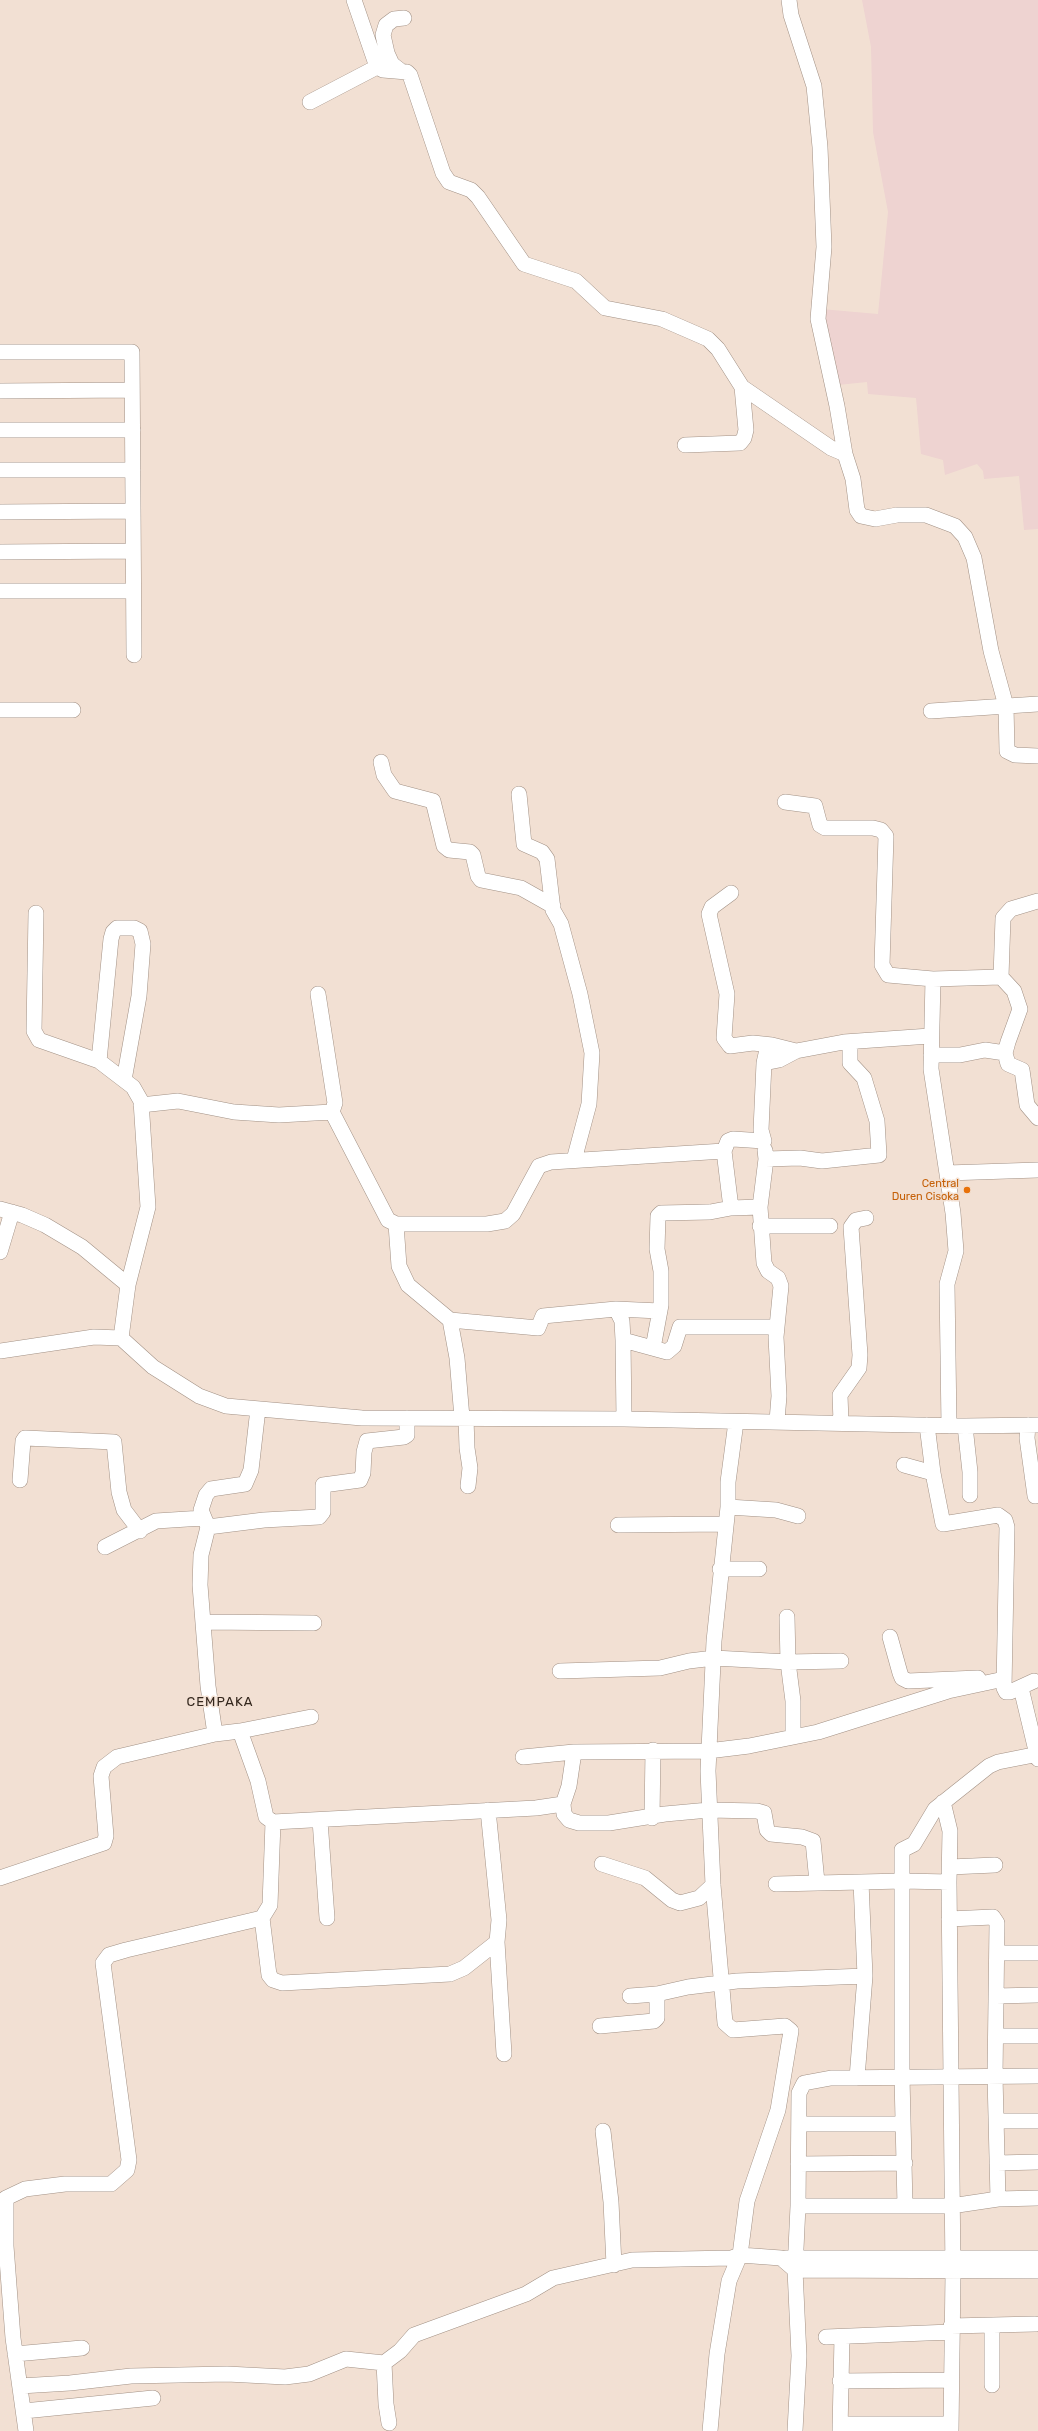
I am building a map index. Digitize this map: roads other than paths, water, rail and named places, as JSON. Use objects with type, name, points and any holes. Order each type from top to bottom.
[{"type":"street","points":[[354,0],[377,67],[383,70],[401,71]]},
{"type":"street","points":[[789,0],[791,15],[814,86],[820,147],[824,246],[818,319],[837,406],[844,454],[853,479],[857,510],[861,516],[875,519],[897,515],[926,515],[955,526],[965,537],[974,558],[991,651],[1006,706],[1007,751],[1015,755],[1038,756]]},
{"type":"street","points":[[404,18],[394,19],[386,25],[383,35],[386,53],[392,64],[401,71],[410,75],[443,173],[449,182],[471,190],[478,197],[524,264],[576,281],[605,308],[662,319],[708,339],[718,349],[742,387],[831,448],[844,454]]},
{"type":"street","points":[[310,102],[377,67]]},
{"type":"street","points":[[0,352],[132,352],[134,655]]},
{"type":"street","points":[[685,445],[740,443],[744,438],[746,430],[742,387]]},
{"type":"street","points":[[0,391],[132,390]]},
{"type":"street","points":[[0,430],[132,430]]},
{"type":"street","points":[[0,470],[133,470]]},
{"type":"street","points":[[0,512],[133,511]]},
{"type":"street","points":[[0,552],[133,551]]},
{"type":"street","points":[[0,592],[133,591]]},
{"type":"street","points":[[931,712],[1038,704]]},
{"type":"street","points":[[0,710],[73,710]]},
{"type":"street","points":[[381,762],[384,775],[395,791],[433,800],[444,846],[449,850],[470,852],[473,855],[478,876],[481,880],[521,888],[553,906]]},
{"type":"street","points":[[519,794],[524,844],[542,852],[547,859],[553,906],[561,924],[580,994],[592,1053],[589,1104],[574,1160]]},
{"type":"street","points":[[785,802],[815,806],[820,825],[825,828],[873,828],[881,830],[886,836],[882,965],[888,975],[894,977],[934,979],[1001,977]]},
{"type":"street","points":[[731,893],[712,907],[709,914],[727,994],[724,1041],[730,1046],[753,1043],[772,1045],[796,1051]]},
{"type":"street","points":[[1038,901],[1011,909],[1003,918],[1001,977],[1014,991],[1020,1009],[1005,1053],[1009,1066],[1022,1070],[1026,1105],[1030,1112],[1038,1118]]},
{"type":"street","points":[[36,913],[34,1031],[39,1040],[99,1061],[132,1087],[141,1105],[148,1207],[128,1285],[121,1338]]},
{"type":"street","points":[[99,1061],[111,939],[113,932],[117,928],[134,928],[140,931],[143,944],[139,996],[124,1080]]},
{"type":"street","points":[[934,979],[930,1036],[931,1055],[953,1213],[956,1251],[947,1284],[949,1426]]},
{"type":"street","points":[[318,994],[335,1103],[332,1112],[388,1220],[396,1224],[487,1224],[505,1221],[514,1214],[539,1166],[551,1162],[724,1151]]},
{"type":"street","points":[[764,1063],[779,1060],[796,1051],[850,1042],[930,1036]]},
{"type":"street","points":[[766,1159],[800,1158],[816,1161],[832,1161],[879,1155],[877,1121],[864,1078],[850,1062],[850,1042]]},
{"type":"street","points":[[772,1045],[766,1054],[764,1063],[761,1130],[766,1159],[760,1207],[760,1226],[764,1262],[768,1271],[778,1278],[781,1286],[776,1327],[779,1396],[777,1421]]},
{"type":"street","points":[[931,1055],[960,1055],[985,1050],[1005,1053]]},
{"type":"street","points":[[141,1105],[178,1101],[234,1112],[279,1115],[332,1112]]},
{"type":"street","points":[[731,1208],[724,1151],[728,1141],[733,1139],[764,1141]]},
{"type":"street","points":[[947,1173],[1038,1170]]},
{"type":"street","points":[[653,1348],[660,1311],[661,1271],[657,1249],[658,1216],[661,1213],[710,1212],[731,1208],[760,1207]]},
{"type":"street","points":[[0,1252],[6,1210],[45,1225],[82,1247],[128,1285]]},
{"type":"street","points":[[841,1422],[842,1390],[859,1368],[860,1354],[852,1227],[856,1220],[866,1218]]},
{"type":"street","points":[[396,1224],[400,1266],[408,1285],[450,1320],[538,1328],[543,1316],[616,1309],[660,1311]]},
{"type":"street","points":[[760,1226],[830,1226]]},
{"type":"street","points":[[616,1309],[622,1321],[624,1419]]},
{"type":"street","points":[[450,1320],[457,1358],[470,1468],[468,1486]]},
{"type":"street","points":[[623,1340],[669,1352],[674,1346],[679,1328],[681,1326],[776,1327]]},
{"type":"street","points":[[0,1351],[94,1338],[121,1338],[153,1367],[199,1396],[226,1406],[362,1418],[624,1419],[736,1422],[777,1421],[949,1426],[1033,1425],[1027,1438],[1034,1496]]},
{"type":"street","points":[[215,1734],[208,1686],[200,1585],[206,1522],[201,1510],[208,1491],[211,1489],[241,1486],[245,1484],[248,1479],[252,1470],[258,1409]]},
{"type":"street","points":[[105,1547],[140,1531],[156,1521],[206,1522],[319,1517],[323,1512],[323,1485],[360,1480],[363,1473],[364,1452],[368,1441],[404,1438],[407,1435],[408,1418]]},
{"type":"street","points":[[710,2431],[717,2354],[728,2281],[740,2255],[747,2201],[778,2110],[791,2031],[785,2026],[729,2029],[724,2023],[722,1982],[713,1885],[709,1810],[708,1751],[720,1569],[728,1507],[728,1482],[736,1422]]},
{"type":"street","points":[[905,2206],[902,2077],[902,1850],[914,1844],[930,1816],[943,1802],[988,1766],[998,1762],[1037,1756],[1027,1684],[1006,1692],[1004,1679],[1007,1527],[1003,1517],[998,1515],[943,1524],[933,1473],[928,1425]]},
{"type":"street","points":[[965,1426],[970,1472],[970,1496]]},
{"type":"street","points":[[20,1480],[23,1441],[25,1438],[114,1442],[119,1492],[124,1510],[140,1531]]},
{"type":"street","points":[[904,1465],[933,1473]]},
{"type":"street","points":[[728,1507],[776,1510],[798,1516]]},
{"type":"street","points":[[618,1525],[726,1524]]},
{"type":"street","points":[[720,1569],[759,1569]]},
{"type":"street","points":[[787,1617],[788,1662],[793,1701],[793,1737]]},
{"type":"street","points":[[204,1622],[314,1623]]},
{"type":"street","points":[[890,1637],[902,1678],[916,1681],[975,1677],[984,1683]]},
{"type":"street","points":[[560,1671],[660,1668],[689,1661],[714,1658],[788,1662],[841,1661]]},
{"type":"street","points":[[523,1757],[574,1752],[601,1753],[653,1750],[708,1751],[818,1732],[948,1691],[1004,1679]]},
{"type":"street","points":[[0,1878],[104,1843],[106,1836],[101,1776],[104,1767],[117,1757],[215,1734],[240,1731],[311,1717]]},
{"type":"street","points":[[240,1731],[258,1781],[266,1817],[273,1822],[536,1808],[563,1804]]},
{"type":"street","points":[[652,1818],[653,1750]]},
{"type":"street","points":[[574,1752],[569,1786],[563,1804],[564,1814],[569,1820],[579,1823],[609,1824],[652,1818],[666,1814],[709,1810],[757,1811],[764,1813],[767,1830],[771,1834],[802,1837],[813,1841],[817,1882]]},
{"type":"street","points":[[842,2337],[840,2428],[951,2427],[951,2329],[953,2266],[951,2206],[949,1918],[950,1831],[943,1802]]},
{"type":"street","points":[[488,1810],[499,1920],[497,1942],[504,2054]]},
{"type":"street","points":[[320,1820],[328,1918]]},
{"type":"street","points":[[273,1822],[270,1905],[262,1918],[269,1975],[282,1983],[450,1974],[464,1968],[497,1942]]},
{"type":"street","points":[[602,1864],[645,1878],[672,1900],[680,1903],[700,1898],[713,1885]]},
{"type":"street","points":[[776,1884],[903,1880],[949,1874],[994,1865]]},
{"type":"street","points":[[857,2078],[865,1976],[861,1882]]},
{"type":"street","points":[[26,2431],[4,2276],[3,2198],[25,2190],[65,2184],[111,2184],[127,2170],[129,2160],[102,1966],[104,1960],[109,1955],[126,1950],[262,1918]]},
{"type":"street","points":[[949,1918],[995,1918],[997,1923],[995,2076],[998,2199]]},
{"type":"street","points":[[997,1953],[1038,1953]]},
{"type":"street","points":[[630,1996],[657,1994],[722,1982],[865,1976]]},
{"type":"street","points":[[600,2026],[654,2021],[657,2018],[657,1994]]},
{"type":"street","points":[[996,1996],[1038,1995]]},
{"type":"street","points":[[996,2036],[1038,2036]]},
{"type":"street","points":[[795,2431],[799,2356],[790,2262],[798,2206],[799,2089],[804,2083],[831,2078],[1038,2076]]},
{"type":"street","points":[[997,2121],[1038,2121]]},
{"type":"street","points":[[799,2124],[903,2124]]},
{"type":"street","points":[[603,2131],[611,2202],[614,2265]]},
{"type":"street","points":[[997,2163],[1038,2162]]},
{"type":"street","points":[[798,2164],[905,2163]]},
{"type":"street","points":[[798,2206],[951,2206],[998,2199],[1038,2198]]},
{"type":"street","points":[[20,2386],[70,2384],[131,2376],[227,2374],[286,2378],[309,2374],[346,2359],[384,2363],[400,2351],[414,2335],[526,2294],[553,2278],[632,2260],[731,2258],[740,2255],[790,2262],[953,2266],[1038,2271]]},
{"type":"street","points":[[953,2266],[1038,2258]]},
{"type":"street","points":[[826,2337],[1035,2324]]},
{"type":"street","points":[[992,2326],[992,2385]]},
{"type":"street","points":[[15,2354],[82,2348]]},
{"type":"street","points":[[384,2363],[389,2423]]},
{"type":"street","points":[[840,2382],[951,2380]]},
{"type":"street","points":[[24,2412],[153,2398]]},
{"type":"place","name":"Central Duren Cisoka","points":[[967,1190]]},
{"type":"district","name":"CEMPAKA","points":[[220,1702]]}]
